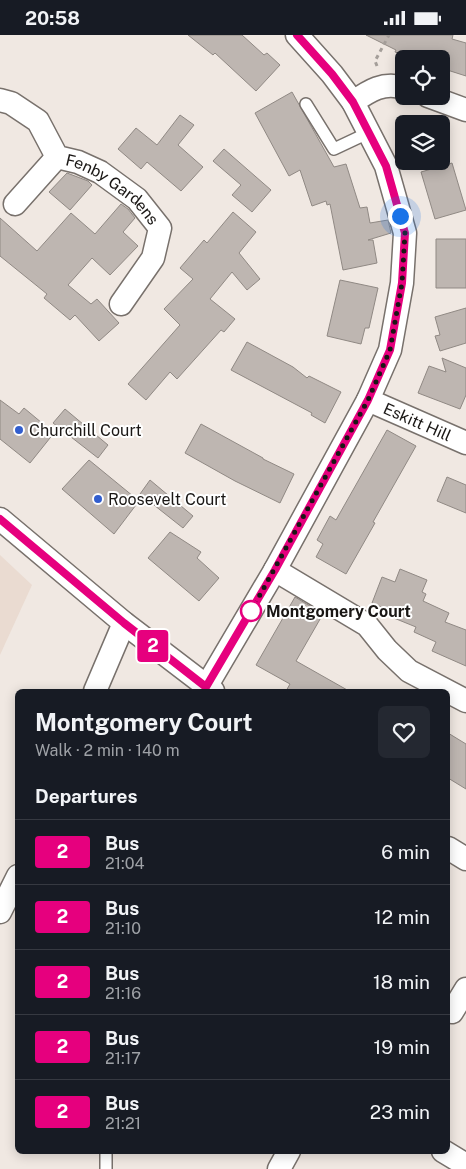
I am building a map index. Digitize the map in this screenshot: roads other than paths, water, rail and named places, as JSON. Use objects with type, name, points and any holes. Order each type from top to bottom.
[{"type":"street","points":[[0,519],[124,623],[209,689],[368,400],[390,350],[402,283],[405,233],[386,166],[353,102],[332,74],[297,35]]},
{"type":"street","points":[[353,102],[367,93],[393,87]]},
{"type":"street","name":"Fenby Gardens","points":[[0,100],[11,103],[38,121],[57,157],[78,162],[100,172],[137,199],[160,228],[153,257],[121,304]]},
{"type":"street","points":[[450,104],[466,110]]},
{"type":"street","points":[[15,205],[57,157]]},
{"type":"street","name":"Eskitt Hill","points":[[368,400],[466,443]]},
{"type":"street","points":[[275,570],[367,625],[387,650],[409,671],[443,689]]},
{"type":"street","points":[[96,689],[124,623]]},
{"type":"street","points":[[450,693],[466,701]]},
{"type":"street","points":[[450,849],[466,859]]},
{"type":"street","points":[[0,912],[15,882]]},
{"type":"street","points":[[452,1012],[466,989]]},
{"type":"street","points":[[279,1169],[288,1154]]},
{"type":"street","points":[[448,1154],[466,1165]]},
{"type":"lane","points":[[306,104],[334,149],[368,133]]},
{"type":"lane","points":[[106,1154],[106,1169]]},
{"type":"place","name":"Churchill Court","points":[[19,430]]},
{"type":"place","name":"Roosevelt Court","points":[[98,499]]},
{"type":"place","name":"Montgomery Court","points":[[251,611]]}]
